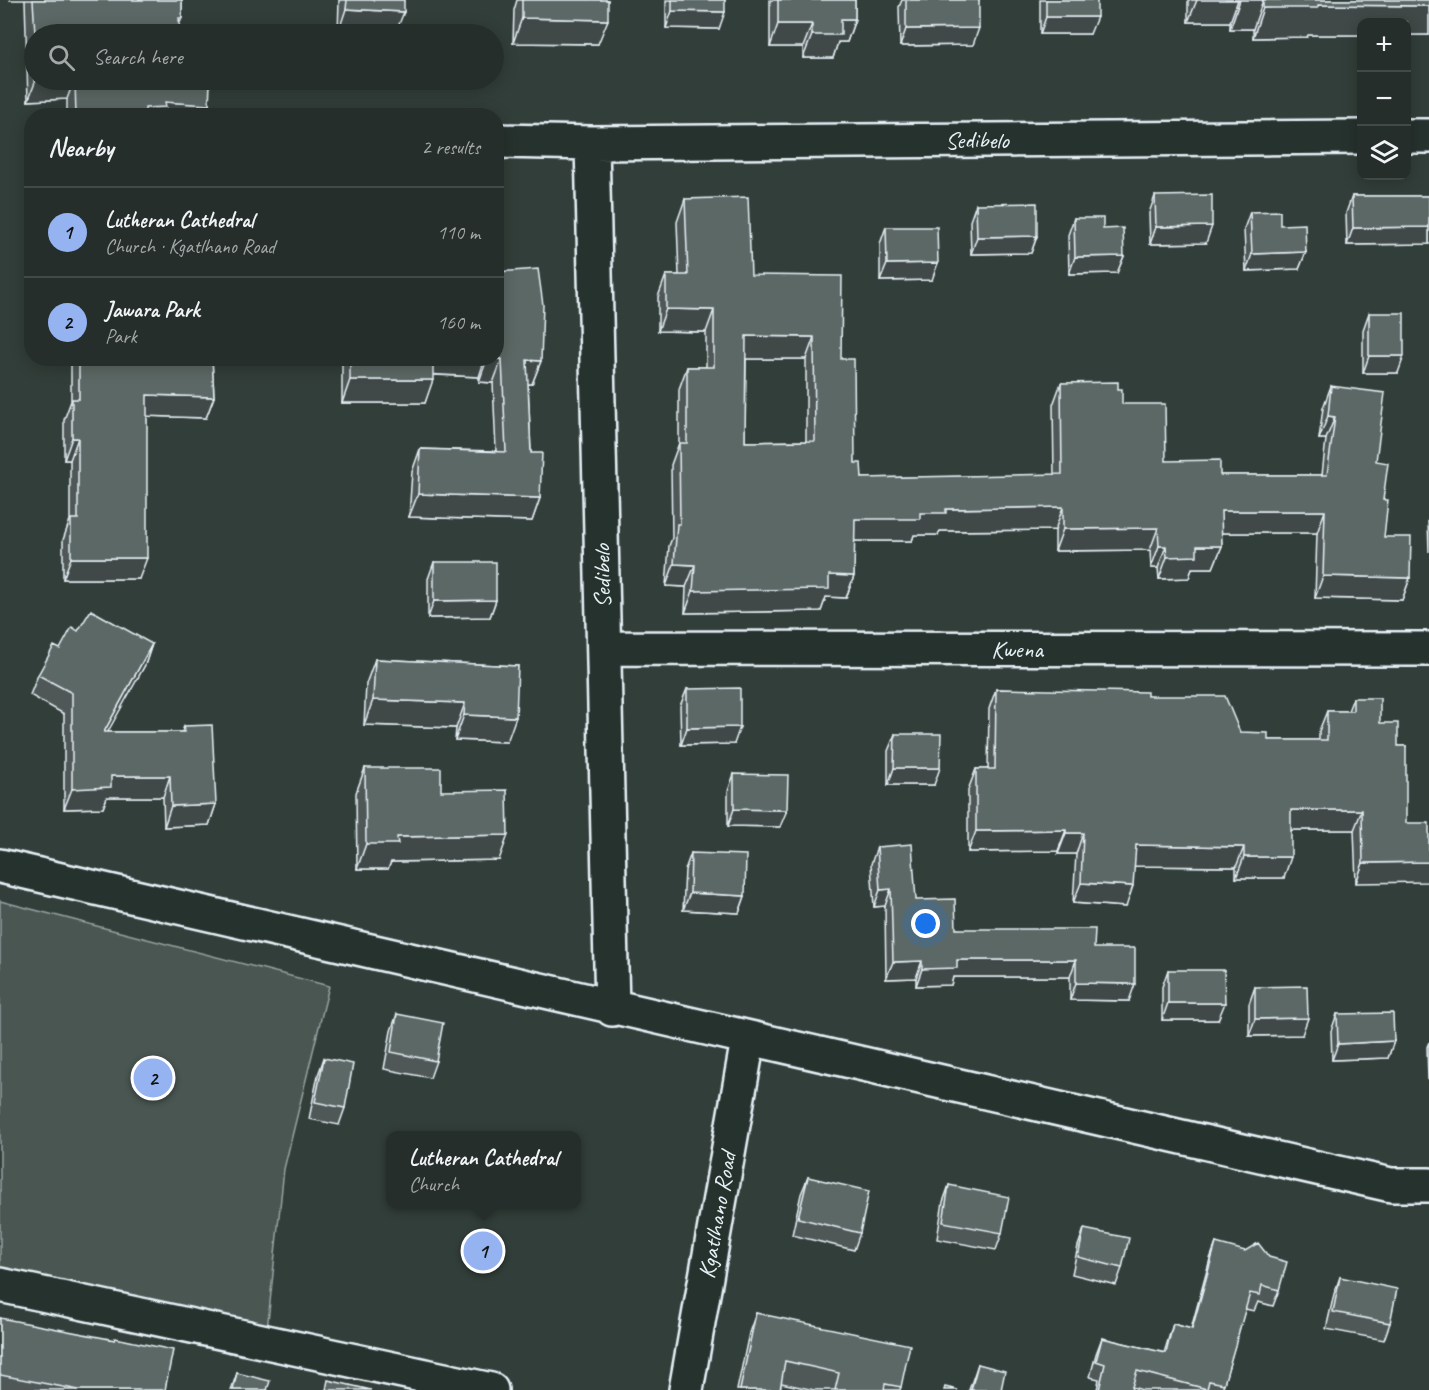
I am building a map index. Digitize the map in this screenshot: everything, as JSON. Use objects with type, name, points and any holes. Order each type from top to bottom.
[{"type":"street","name":"Sedibelo","points":[[504,141],[592,143],[1357,136]]},
{"type":"street","points":[[1411,136],[1429,136]]},
{"type":"street","name":"Sedibelo","points":[[592,143],[612,1009]]},
{"type":"street","name":"Kwena","points":[[604,648],[1429,649]]},
{"type":"street","points":[[0,866],[612,1009],[1391,1185],[1429,1185]]},
{"type":"street","name":"Kgatlhano Road","points":[[686,1390],[748,1040]]},
{"type":"street","points":[[1391,1185],[1429,1208]]},
{"type":"street","points":[[0,1285],[491,1390]]},
{"type":"shaded area","points":[[0,901],[329,986],[284,1169],[266,1340],[0,1284]]},
{"type":"building","points":[[33,0],[182,0],[182,18],[179,18],[179,24],[34,24]]},
{"type":"building","points":[[347,0],[404,0],[404,12],[346,9]]},
{"type":"building","points":[[522,0],[608,0],[608,20],[522,18]]},
{"type":"building","points":[[672,0],[725,0],[725,12],[672,11]]},
{"type":"building","points":[[778,0],[855,0],[855,19],[841,19],[841,35],[812,35],[812,24],[778,24]]},
{"type":"building","points":[[906,0],[979,0],[979,28],[906,29]]},
{"type":"building","points":[[1046,0],[1097,0],[1097,17],[1046,17]]},
{"type":"building","points":[[1263,0],[1429,0],[1429,6],[1318,5],[1318,8],[1263,8]]},
{"type":"building","points":[[75,90],[210,90],[209,105],[165,102],[166,107],[76,108]]},
{"type":"building","points":[[1212,195],[1212,226],[1156,227],[1155,196]]},
{"type":"building","points":[[1352,196],[1429,196],[1429,227],[1353,228]]},
{"type":"building","points":[[748,197],[751,275],[842,276],[841,359],[854,359],[855,463],[861,463],[862,478],[1062,474],[1061,383],[1118,382],[1118,389],[1122,389],[1122,404],[1165,404],[1166,461],[1220,460],[1220,475],[1327,475],[1335,417],[1328,416],[1331,386],[1385,393],[1376,461],[1388,463],[1383,500],[1388,500],[1384,537],[1411,537],[1410,578],[1323,576],[1325,511],[1221,511],[1222,546],[1197,546],[1197,556],[1167,557],[1166,546],[1159,546],[1158,528],[1063,529],[1063,507],[946,509],[946,513],[920,513],[920,519],[855,519],[854,576],[829,575],[829,589],[693,591],[695,565],[674,564],[677,524],[680,524],[679,443],[687,443],[687,367],[714,367],[714,310],[666,309],[666,275],[688,275],[685,199]],"holes":[[[746,336],[814,337],[815,441],[745,442]]]},
{"type":"building","points":[[1037,203],[1037,236],[977,237],[976,204]]},
{"type":"building","points":[[1280,211],[1280,225],[1305,224],[1306,252],[1252,254],[1250,212]]},
{"type":"building","points":[[1074,218],[1103,218],[1103,229],[1123,228],[1124,256],[1075,257]]},
{"type":"building","points":[[886,227],[937,227],[938,263],[887,264]]},
{"type":"building","points":[[538,269],[543,305],[541,361],[527,360],[531,453],[542,453],[540,498],[418,494],[420,449],[506,452],[502,366],[504,271]]},
{"type":"building","points":[[1369,313],[1404,313],[1404,356],[1369,356]]},
{"type":"building","points":[[79,366],[212,366],[214,397],[147,395],[147,558],[71,558],[71,519],[78,519],[78,438],[72,438],[72,399],[79,399]]},
{"type":"building","points":[[350,366],[433,366],[433,380],[350,380]]},
{"type":"building","points":[[434,562],[496,562],[496,600],[434,601]]},
{"type":"building","points":[[91,610],[152,644],[104,732],[185,732],[184,726],[212,725],[216,804],[171,806],[170,776],[111,776],[111,787],[72,789],[72,693],[38,675],[54,646],[60,649],[72,627],[78,631]]},
{"type":"building","points":[[375,659],[518,666],[516,717],[464,715],[465,703],[373,700]]},
{"type":"building","points":[[740,688],[740,727],[687,728],[687,689]]},
{"type":"building","points":[[996,689],[1147,692],[1147,696],[1225,696],[1240,732],[1268,733],[1268,740],[1327,740],[1327,711],[1353,711],[1353,698],[1380,698],[1380,723],[1398,723],[1398,746],[1406,746],[1406,823],[1429,823],[1429,862],[1363,863],[1362,810],[1291,810],[1291,857],[1244,857],[1244,847],[1136,845],[1133,886],[1081,883],[1083,833],[1066,833],[1066,830],[976,831],[976,769],[995,769]]},
{"type":"building","points":[[895,734],[941,734],[940,768],[894,768]]},
{"type":"building","points":[[365,768],[441,768],[441,791],[507,790],[508,835],[397,837],[398,844],[366,844]]},
{"type":"building","points":[[734,774],[788,775],[787,810],[734,809]]},
{"type":"building","points":[[912,844],[916,900],[955,899],[956,929],[1095,929],[1094,948],[1135,948],[1135,984],[1076,983],[1076,960],[957,960],[957,968],[922,969],[922,961],[893,962],[891,889],[880,890],[877,847]]},
{"type":"building","points":[[691,853],[746,855],[745,896],[690,893]]},
{"type":"building","points":[[1168,970],[1224,970],[1225,1003],[1168,1003]]},
{"type":"building","points":[[1307,986],[1308,1018],[1255,1019],[1255,987]]},
{"type":"building","points":[[1393,1013],[1394,1041],[1338,1044],[1337,1014]]},
{"type":"building","points":[[397,1014],[443,1023],[436,1061],[391,1052]]},
{"type":"building","points":[[324,1058],[353,1064],[345,1108],[315,1102]]},
{"type":"building","points":[[808,1177],[869,1191],[860,1233],[798,1218]]},
{"type":"building","points":[[949,1185],[1009,1197],[1002,1233],[943,1222]]},
{"type":"building","points":[[1084,1229],[1129,1238],[1122,1268],[1078,1257]]},
{"type":"building","points":[[1216,1243],[1245,1251],[1258,1243],[1269,1257],[1287,1262],[1279,1290],[1262,1285],[1260,1295],[1250,1293],[1224,1384],[1209,1381],[1207,1389],[1137,1371],[1131,1390],[1099,1390],[1105,1364],[1096,1361],[1102,1338],[1166,1353],[1173,1324],[1192,1329]]},
{"type":"building","points":[[1340,1277],[1397,1289],[1390,1323],[1333,1312]]},
{"type":"building","points":[[756,1313],[910,1345],[901,1387],[885,1384],[884,1390],[835,1390],[839,1373],[785,1361],[780,1390],[740,1390]]},
{"type":"building","points":[[0,1318],[173,1350],[165,1390],[79,1390],[0,1375]]},
{"type":"building","points":[[978,1364],[1005,1371],[1001,1390],[971,1390]]},
{"type":"building","points":[[237,1373],[270,1381],[267,1390],[233,1390]]},
{"type":"building","points":[[328,1380],[371,1390],[326,1390]]},
{"type":"place","name":"Jawara Park","points":[[153,1078]]},
{"type":"place","name":"Lutheran Cathedral","points":[[483,1251]]}]
